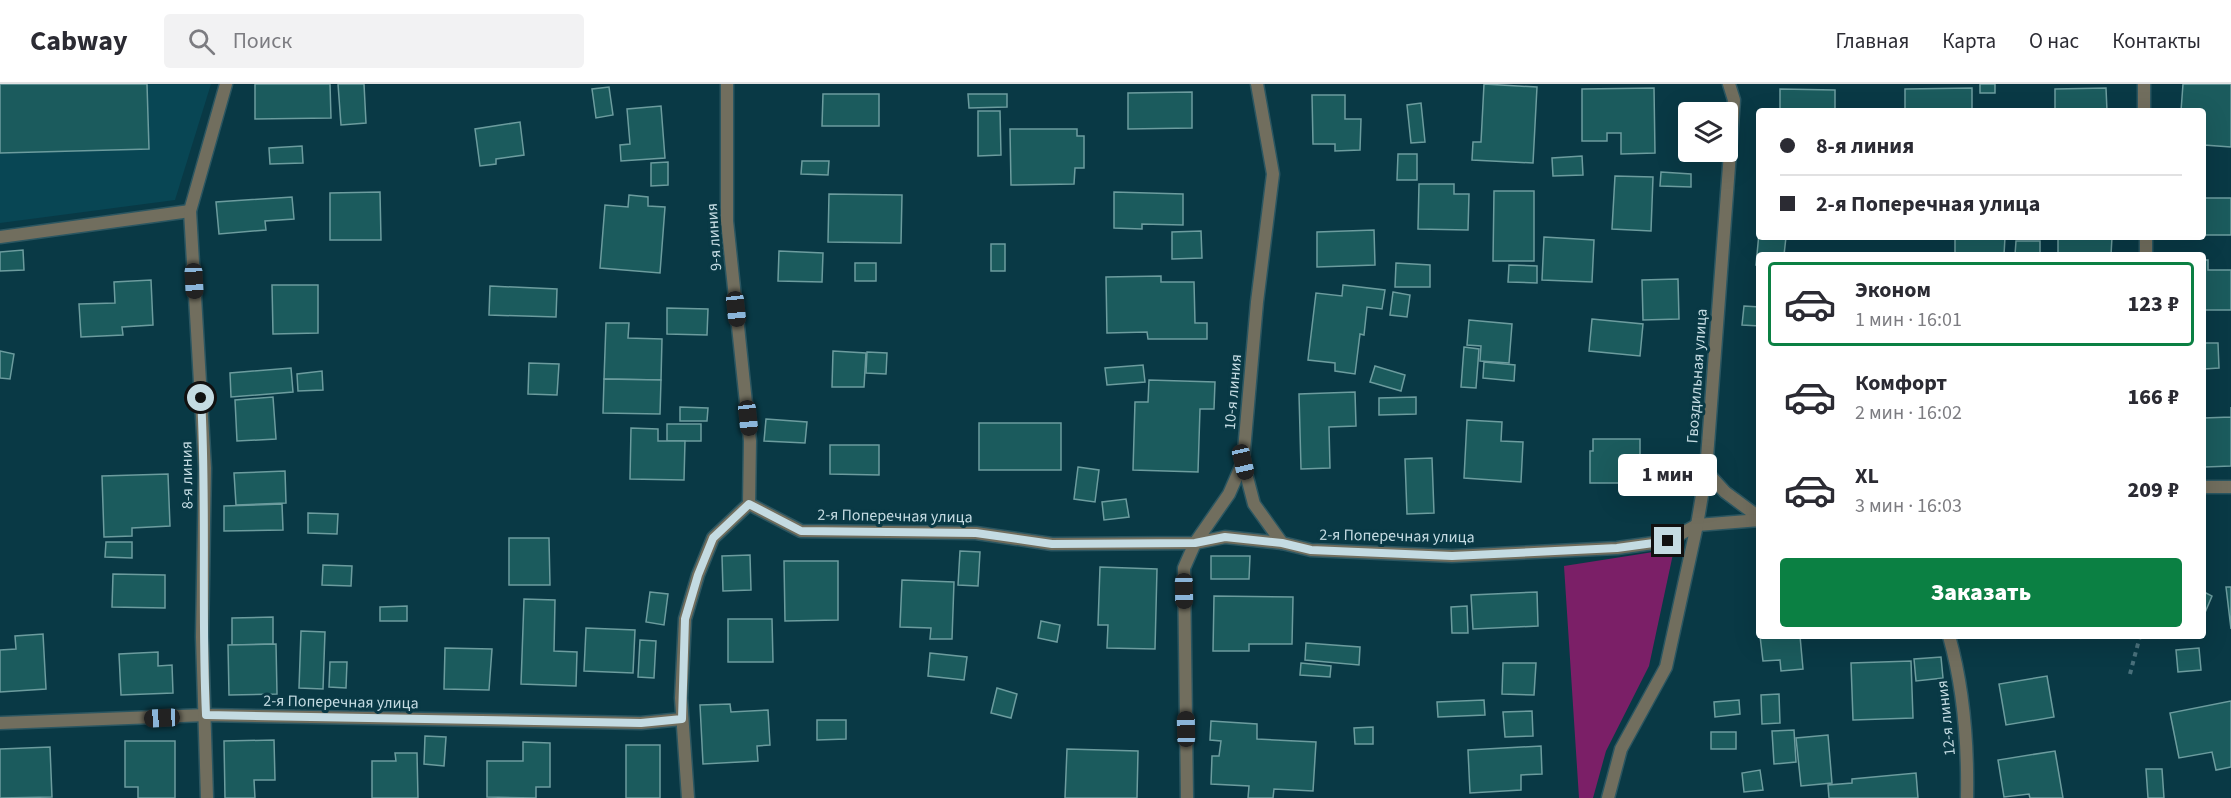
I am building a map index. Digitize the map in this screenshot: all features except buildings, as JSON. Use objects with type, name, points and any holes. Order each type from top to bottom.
[{"type":"street","name":"8-я линия","points":[[207,798],[202,637],[205,468],[190,211],[226,84]]},
{"type":"street","name":"9-я линия","points":[[726,84],[729,145],[727,220],[750,441],[749,504]]},
{"type":"street","name":"10-я линия","points":[[1187,798],[1184,568],[1195,543],[1229,494],[1243,462],[1257,302],[1273,174],[1257,84]]},
{"type":"street","name":"Гвоздильная улица","points":[[1608,798],[1621,749],[1666,667],[1697,525],[1706,471],[1734,100],[1729,84]]},
{"type":"street","points":[[2144,84],[2144,108]]},
{"type":"street","points":[[0,237],[190,211]]},
{"type":"street","points":[[1243,462],[1254,504],[1282,543]]},
{"type":"street","points":[[1706,471],[1725,492],[1756,516]]},
{"type":"street","points":[[2206,487],[2231,488]]},
{"type":"street","points":[[688,798],[682,719],[685,619],[698,575],[713,538],[749,504]]},
{"type":"street","name":"2-я Поперечная улица","points":[[749,504],[801,531],[976,533],[1052,544],[1195,543],[1225,537],[1282,543],[1311,550],[1452,556],[1617,548],[1668,541],[1697,525],[1756,519]]},
{"type":"street","name":"12-я линия","points":[[1950,639],[1958,666],[1968,750],[1967,798]]},
{"type":"street","name":"2-я Поперечная улица","points":[[0,723],[33,724],[206,715],[641,723],[682,719]]},
{"type":"path","points":[[2130,674],[2139,639]]},
{"type":"shaded area","points":[[0,84],[211,84],[175,200],[0,223]]},
{"type":"shaded area","points":[[1666,550],[1673,554],[1649,666],[1606,751],[1593,798],[1579,798],[1564,566]]},
{"type":"route","points":[[201,398],[205,468],[202,637],[206,715],[641,723],[682,719],[685,619],[698,575],[713,538],[749,504],[801,531],[976,533],[1052,544],[1195,543],[1225,537],[1282,543],[1311,550],[1452,556],[1617,548],[1668,541]]}]
